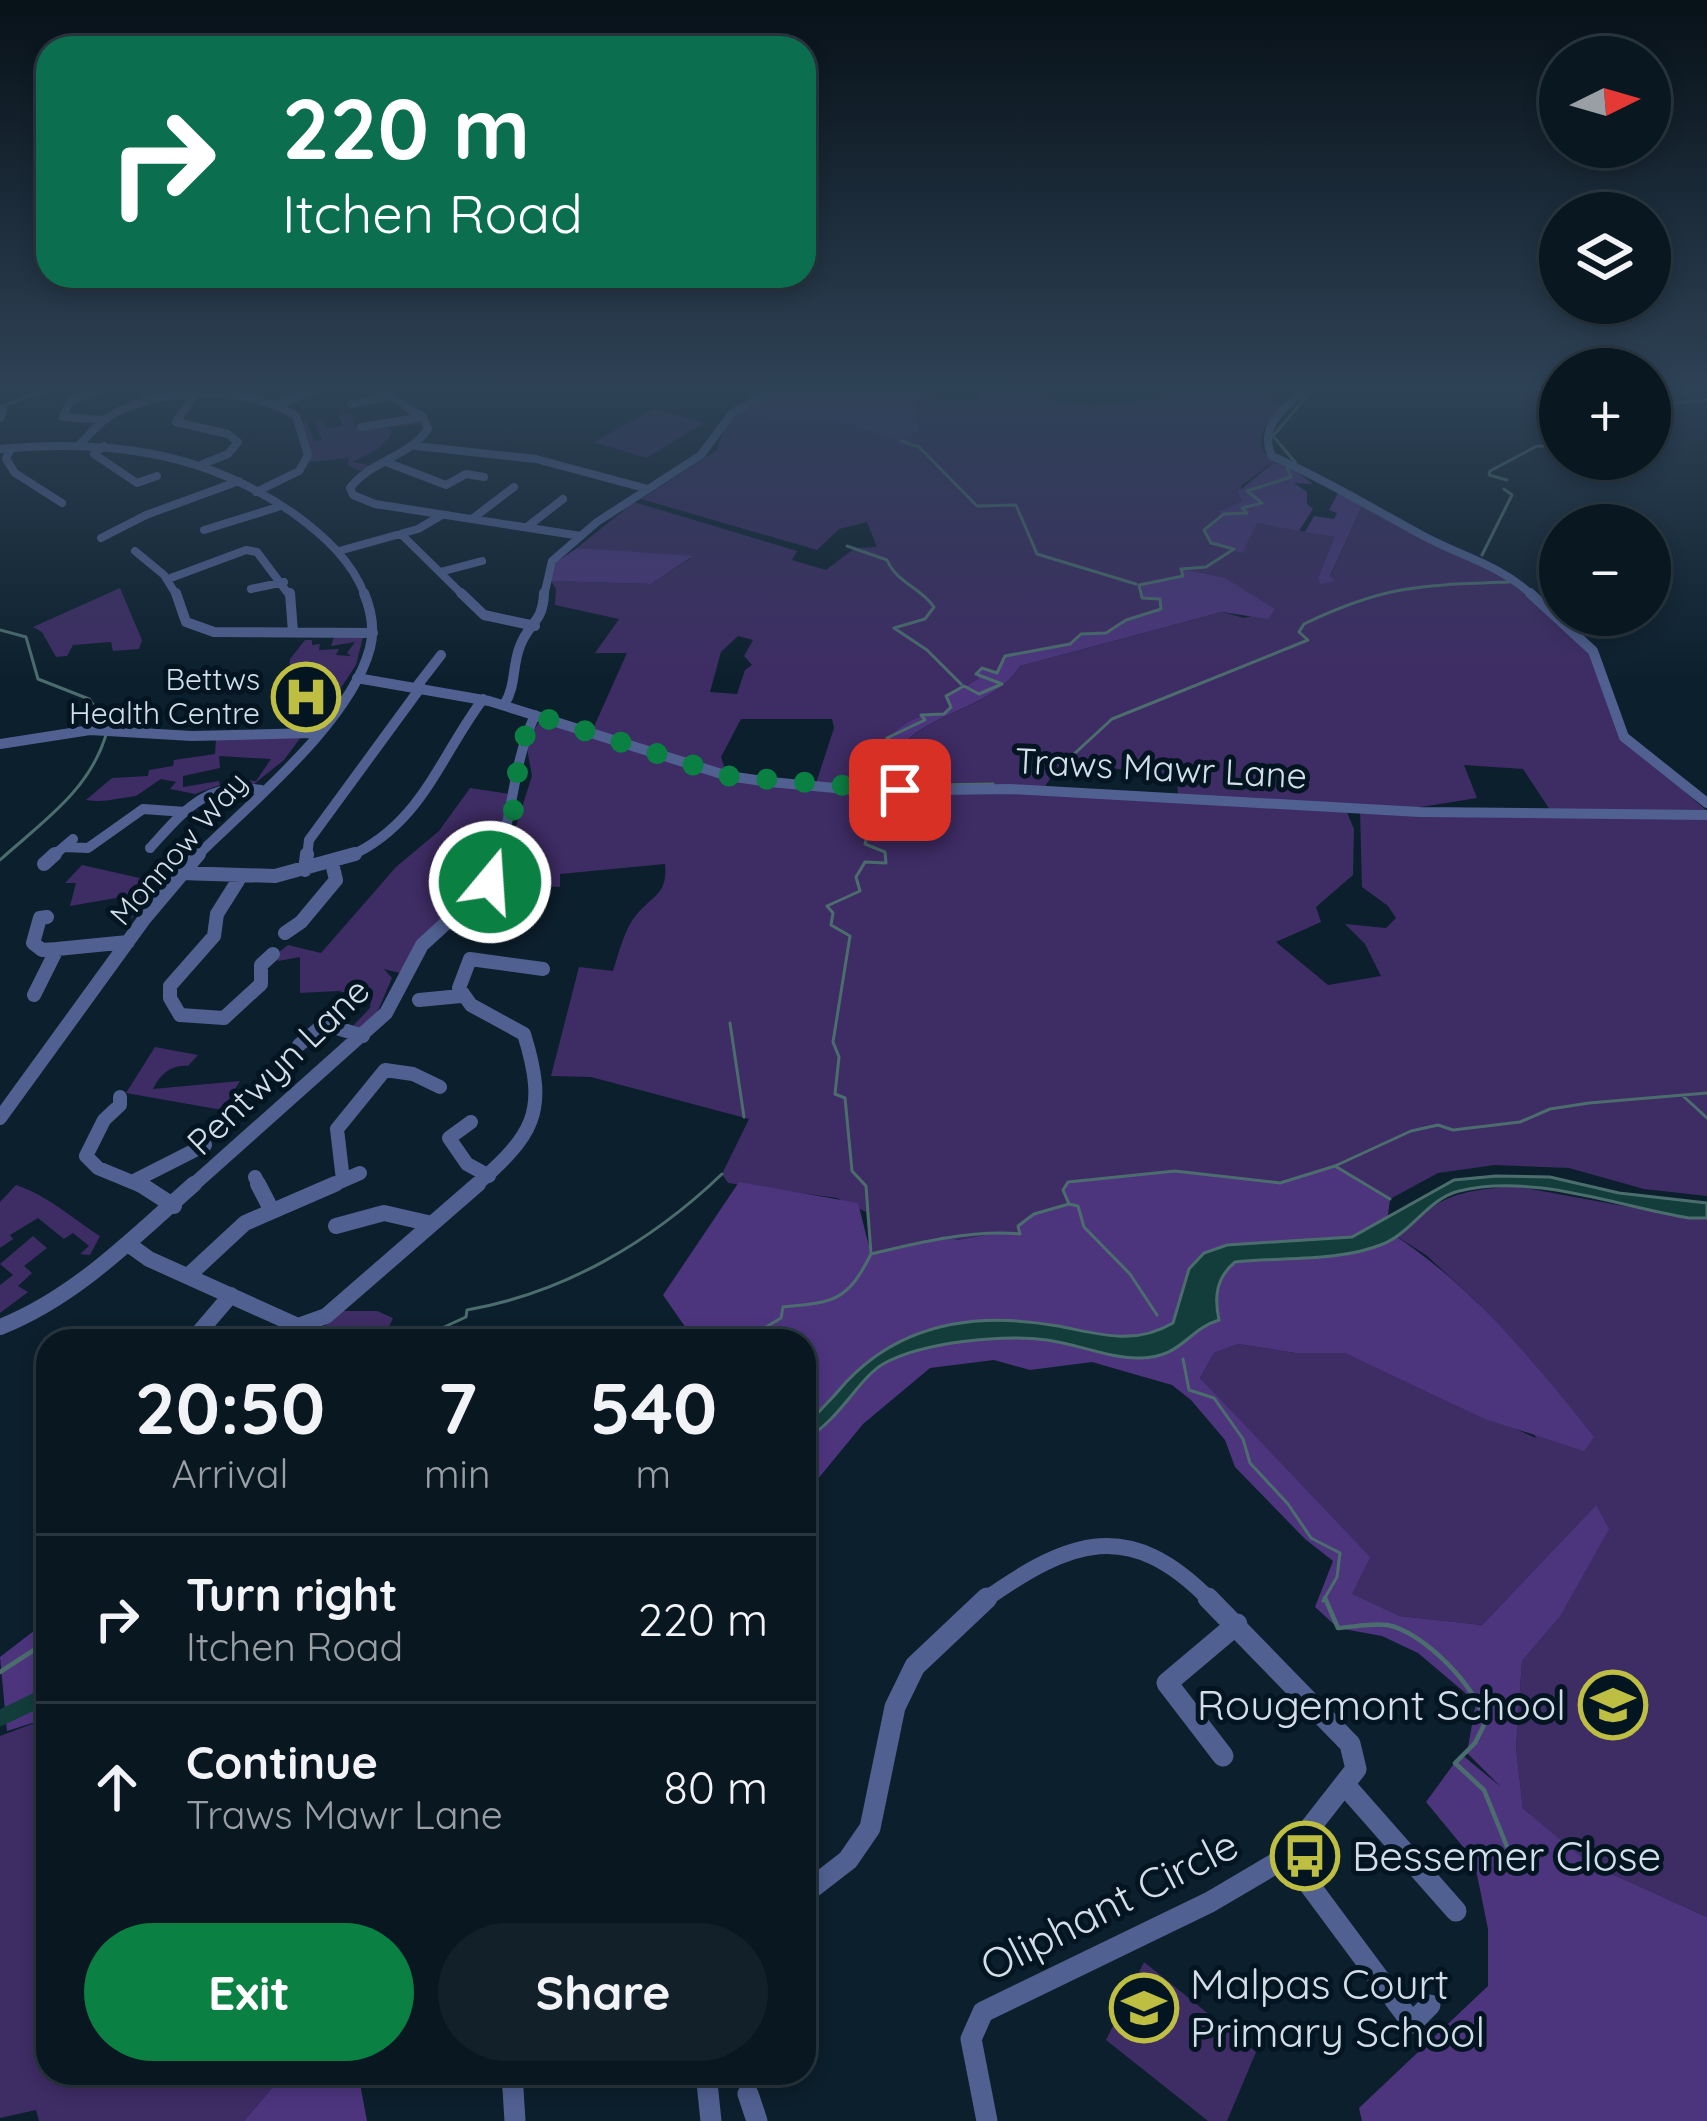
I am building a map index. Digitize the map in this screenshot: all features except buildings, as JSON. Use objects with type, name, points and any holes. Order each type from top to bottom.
[{"type":"street","points":[[34,485],[62,503]]},
{"type":"street","points":[[101,538],[146,515],[228,485]]},
{"type":"street","points":[[135,550],[168,579],[185,622],[194,628],[373,633],[369,598],[358,572],[339,551],[245,485]]},
{"type":"street","points":[[256,492],[272,485]]},
{"type":"street","points":[[352,485],[353,495],[374,504],[581,536]]},
{"type":"street","points":[[633,485],[648,489]]},
{"type":"street","points":[[504,705],[520,646],[547,598],[548,567],[581,536],[654,485]]},
{"type":"street","points":[[1332,485],[1424,536],[1509,573],[1593,651],[1624,736],[1707,803]]},
{"type":"street","points":[[472,519],[514,487]]},
{"type":"street","points":[[527,527],[563,499]]},
{"type":"street","points":[[204,530],[278,507]]},
{"type":"street","points":[[339,551],[442,515]]},
{"type":"street","points":[[400,533],[484,616],[535,626]]},
{"type":"street","points":[[168,579],[252,550],[284,582],[295,614],[293,632]]},
{"type":"street","points":[[440,572],[482,561]]},
{"type":"street","points":[[250,589],[284,582]]},
{"type":"street","name":"Monnow Way","points":[[0,1118],[48,1062],[128,942],[181,873],[357,679],[373,633]]},
{"type":"street","points":[[305,871],[309,840],[441,655]]},
{"type":"street","name":"Traws Mawr Lane","points":[[357,679],[483,699],[728,776],[868,791],[946,786],[1288,808],[1707,815]]},
{"type":"street","points":[[181,873],[239,880],[305,871],[369,848],[412,812],[483,699]]},
{"type":"street","name":"Pentwyn Lane","points":[[0,1327],[75,1288],[174,1206],[386,1013],[422,945],[490,882],[514,808],[520,747],[535,715]]},
{"type":"street","points":[[0,745],[56,733],[101,730],[192,736],[311,734]]},
{"type":"street","points":[[150,848],[207,789],[261,790]]},
{"type":"street","points":[[44,864],[68,843],[88,848],[143,808],[186,812]]},
{"type":"street","points":[[285,933],[336,880],[332,862]]},
{"type":"street","points":[[239,880],[219,909],[214,936],[170,986],[170,998],[180,1015],[224,1018],[261,985],[261,965],[273,954]]},
{"type":"street","points":[[47,917],[40,918],[33,943],[42,950],[128,942]]},
{"type":"street","points":[[34,995],[57,949]]},
{"type":"street","points":[[461,996],[463,958],[521,971],[543,969]]},
{"type":"street","points":[[306,1329],[340,1306],[489,1176],[521,1146],[530,1129],[533,1060],[524,1034],[461,996],[419,1000]]},
{"type":"street","points":[[299,1045],[324,1024],[363,1036]]},
{"type":"street","points":[[190,1274],[230,1234],[271,1209],[352,1177],[332,1147],[336,1127],[380,1068],[439,1082]]},
{"type":"street","points":[[120,1096],[120,1105],[104,1120],[86,1156],[100,1172],[136,1180],[174,1206]]},
{"type":"street","points":[[471,1122],[448,1138],[467,1163],[489,1176]]},
{"type":"street","points":[[136,1180],[205,1145]]},
{"type":"street","points":[[255,1177],[271,1209]]},
{"type":"street","points":[[347,1224],[379,1209],[399,1210],[432,1225]]},
{"type":"street","points":[[128,1244],[149,1259],[298,1325],[311,1323]]},
{"type":"street","points":[[202,1329],[231,1295]]},
{"type":"street","points":[[816,1884],[859,1847],[879,1798],[900,1692],[934,1639],[977,1606],[1075,1552],[1123,1545],[1154,1553],[1181,1570],[1350,1744],[1356,1769],[1345,1785],[1456,1911]]},
{"type":"street","points":[[1223,1756],[1167,1683],[1237,1624]]},
{"type":"street","name":"Oliphant Circle","points":[[987,2121],[971,2039],[983,2012],[1210,1902],[1288,1856],[1345,1785]]},
{"type":"street","points":[[1288,1856],[1412,2023],[1430,2005]]},
{"type":"street","points":[[513,2085],[515,2121]]},
{"type":"street","points":[[707,2085],[711,2121]]},
{"type":"street","points":[[748,2094],[757,2121]]},
{"type":"shaded area","points":[[663,485],[1242,485],[1242,501],[1221,510],[1222,519],[1207,539],[1232,547],[1257,523],[1336,537],[1318,578],[1330,577],[1363,504],[1496,567],[1539,607],[1539,636],[1571,636],[1587,651],[1596,664],[1619,734],[1707,811],[1550,810],[1523,769],[1464,765],[1477,798],[1409,809],[1178,798],[1177,775],[1061,763],[1043,789],[954,783],[901,787],[900,748],[928,725],[995,691],[1020,666],[1222,612],[1244,618],[1275,610],[1227,586],[1192,579],[1139,586],[1160,599],[1161,609],[1126,620],[1106,633],[1081,634],[1070,644],[1005,656],[997,673],[964,686],[944,714],[926,716],[904,727],[893,746],[885,786],[816,783],[834,728],[832,719],[741,719],[721,757],[726,772],[592,731],[627,653],[595,653],[619,619],[555,605],[556,589],[551,581],[651,584],[691,558],[577,548],[634,502],[797,551],[792,560],[826,570],[855,548],[877,547],[867,522],[839,529],[817,550],[641,499]],"holes":[[[738,636],[753,640],[744,656],[752,665],[745,670],[737,694],[710,692],[721,652]]]},
{"type":"shaded area","points":[[1246,485],[1297,485],[1307,492],[1307,504],[1313,509],[1299,531],[1257,523],[1242,553],[1211,543],[1204,530],[1222,519],[1219,511],[1242,501],[1238,492]]},
{"type":"shaded area","points":[[1339,491],[1363,504],[1330,576],[1335,581],[1321,584],[1318,578],[1335,537],[1305,532],[1314,516],[1334,519],[1337,513],[1329,510]]},
{"type":"shaded area","points":[[577,548],[693,556],[651,584],[551,581],[556,562]]},
{"type":"shaded area","points":[[1181,569],[1225,578],[1275,609],[1268,619],[1222,612],[1020,666],[979,701],[913,736],[900,748],[901,787],[885,786],[890,767],[882,748],[900,728],[926,715],[944,714],[951,707],[946,696],[979,679],[976,674],[982,668],[997,672],[1005,656],[1070,644],[1081,634],[1106,633],[1126,620],[1160,609],[1160,600],[1142,598],[1139,585],[1182,576]]},
{"type":"shaded area","points":[[120,588],[142,640],[139,649],[113,651],[111,642],[73,645],[67,656],[56,657],[42,632],[33,627]]},
{"type":"shaded area","points":[[334,637],[363,637],[356,665],[317,724],[293,728],[294,720],[308,719],[307,701],[317,700],[320,684],[309,684],[306,673],[289,672],[290,659],[305,640],[320,644],[319,650],[339,649],[336,655],[351,656],[347,653],[355,642],[331,646]]},
{"type":"shaded area","points":[[539,722],[777,787],[1028,793],[1346,810],[1354,829],[1353,875],[1316,907],[1321,922],[1276,942],[1328,985],[1381,976],[1365,944],[1345,924],[1386,928],[1396,918],[1362,887],[1360,811],[1707,818],[1707,1196],[1644,1189],[1569,1168],[1495,1165],[1438,1173],[1390,1199],[1335,1167],[1280,1183],[1175,1171],[1068,1182],[1069,1204],[1034,1214],[1020,1234],[1002,1232],[956,1240],[943,1236],[871,1254],[866,1212],[837,1198],[728,1183],[722,1174],[749,1119],[591,1077],[551,1076],[579,967],[613,971],[632,920],[662,888],[665,864],[560,874],[560,887],[497,885],[532,776],[526,743]]},
{"type":"shaded area","points":[[301,737],[284,760],[254,784],[232,783],[234,779],[256,781],[271,759],[219,756],[220,768],[183,776],[183,787],[219,781],[220,785],[195,794],[170,789],[176,782],[161,779],[136,796],[86,800],[112,778],[148,776],[149,770],[173,766],[174,760],[215,754],[216,739]]},
{"type":"shaded area","points":[[470,788],[516,795],[491,882],[422,945],[408,975],[384,969],[392,978],[376,1015],[364,1028],[351,1028],[370,1008],[371,1000],[339,991],[300,993],[300,957],[278,961],[278,953],[288,945],[321,953],[396,867],[439,831]]},
{"type":"shaded area","points":[[82,865],[162,883],[132,918],[118,920],[122,897],[70,906],[76,883],[65,883]]},
{"type":"shaded area","points":[[155,1047],[198,1055],[188,1066],[167,1071],[153,1089],[240,1081],[222,1110],[126,1093]]},
{"type":"shaded area","points":[[1335,1166],[1390,1199],[1386,1230],[1473,1298],[1594,1437],[1584,1451],[1485,1419],[1345,1353],[1295,1353],[1238,1344],[1214,1353],[1200,1378],[1370,1557],[1352,1594],[1400,1616],[1482,1625],[1596,1505],[1609,1529],[1559,1618],[1522,1661],[1516,1748],[1523,1809],[1590,1864],[1707,1917],[1707,2121],[1362,2121],[1359,2108],[1488,1986],[1488,1929],[1474,1860],[1426,1802],[1461,1754],[1501,1787],[1467,1753],[1476,1702],[1418,1653],[1382,1636],[1338,1628],[1315,1607],[1333,1561],[1235,1467],[1225,1440],[1191,1400],[1172,1385],[1092,1362],[1030,1370],[994,1360],[930,1368],[863,1424],[816,1481],[816,1329],[687,1329],[663,1295],[739,1182],[858,1203],[871,1254],[943,1236],[957,1240],[1002,1232],[1019,1234],[1018,1226],[1034,1214],[1068,1204],[1063,1190],[1068,1182],[1175,1171],[1280,1183]]},
{"type":"shaded area","points":[[1550,1177],[1619,1193],[1707,1203],[1707,1218],[1545,1188],[1487,1186],[1459,1191],[1438,1201],[1393,1239],[1366,1250],[1235,1262],[1218,1288],[1219,1320],[1165,1353],[1127,1357],[1047,1340],[1008,1338],[919,1350],[874,1371],[816,1432],[816,1416],[862,1367],[911,1337],[967,1322],[996,1320],[1117,1336],[1159,1330],[1173,1323],[1189,1269],[1204,1253],[1227,1245],[1352,1237],[1454,1180]]},
{"type":"shaded area","points":[[16,1185],[100,1236],[90,1255],[80,1254],[89,1246],[73,1233],[64,1239],[38,1218],[10,1235],[13,1239],[0,1248],[0,1202]]},
{"type":"shaded area","points":[[1514,1186],[1707,1218],[1707,1917],[1590,1864],[1523,1810],[1516,1748],[1522,1661],[1559,1618],[1596,1505],[1482,1625],[1400,1616],[1351,1594],[1313,1502],[1200,1378],[1214,1353],[1238,1344],[1295,1353],[1345,1353],[1536,1438],[1477,1302],[1426,1255],[1396,1236],[1449,1198]]},
{"type":"shaded area","points":[[33,1236],[47,1248],[24,1266],[32,1273],[18,1286],[28,1292],[0,1313],[0,1285],[13,1275],[0,1264]]},
{"type":"shaded area","points":[[342,1311],[377,1311],[393,1318],[388,1329],[321,1329]]},
{"type":"shaded area","points":[[36,1629],[36,1722],[7,1731],[0,1657]]},
{"type":"shaded area","points":[[36,1722],[36,2085],[272,2085],[244,2121],[39,2121],[36,2110],[0,2118],[0,1736]]},
{"type":"shaded area","points":[[1144,1962],[1256,2052],[1227,2121],[1208,2121],[1106,2040]]},
{"type":"shaded area","points":[[360,2085],[367,2121],[244,2121],[272,2088]]},
{"type":"waterway","points":[[956,485],[977,506],[1016,505],[1037,554],[1136,584]]},
{"type":"waterway","points":[[886,786],[890,766],[882,748],[894,742],[887,738],[925,720],[921,715],[944,714],[951,707],[946,696],[964,686],[979,694],[1002,684],[976,674],[982,668],[997,673],[1005,656],[1070,644],[1081,634],[1106,633],[1126,620],[1161,609],[1160,599],[1142,598],[1139,585],[1183,576],[1181,569],[1206,567],[1234,549],[1211,543],[1204,530],[1224,514],[1247,513],[1242,508],[1262,503],[1247,491],[1266,485]]},
{"type":"waterway","points":[[1482,555],[1512,495],[1504,489]]},
{"type":"waterway","points":[[847,546],[887,560],[934,607],[925,619],[894,628],[927,650],[961,684]]},
{"type":"waterway","points":[[1062,765],[1112,719],[1308,640],[1299,632],[1304,624],[1332,611],[1404,590],[1509,582]]},
{"type":"waterway","points":[[0,630],[26,637],[38,679],[89,699],[108,725]]},
{"type":"waterway","points":[[0,860],[76,789],[106,735]]},
{"type":"waterway","points":[[931,785],[993,784]]},
{"type":"waterway","points":[[871,1254],[866,1186],[852,1171],[845,1098],[835,1094],[839,1057],[833,1042],[850,936],[831,925],[833,913],[827,906],[860,891],[856,877],[865,862],[886,863],[885,852],[865,844],[867,836],[881,832],[886,817],[883,795]]},
{"type":"waterway","points":[[730,1023],[744,1117]]},
{"type":"waterway","points":[[1682,1095],[1707,1093]]},
{"type":"waterway","points":[[1335,1166],[1411,1131],[1438,1125],[1453,1130],[1520,1122],[1550,1109],[1682,1095]]},
{"type":"waterway","points":[[1682,1095],[1707,1118]]},
{"type":"waterway","points":[[1069,1204],[1063,1190],[1068,1182],[1175,1171],[1280,1183],[1335,1166]]},
{"type":"waterway","points":[[1335,1166],[1390,1199]]},
{"type":"waterway","points":[[440,1329],[466,1317],[467,1310],[538,1291],[604,1261],[666,1222],[722,1174]]},
{"type":"waterway","points":[[871,1254],[965,1235],[1020,1234],[1018,1226],[1034,1214],[1069,1204]]},
{"type":"waterway","points":[[1069,1204],[1078,1206],[1084,1227],[1130,1274],[1157,1315]]},
{"type":"waterway","points":[[763,1329],[781,1318],[783,1307],[827,1301],[846,1291],[871,1254]]},
{"type":"waterway","points":[[1183,1359],[1189,1390],[1214,1398],[1243,1439],[1250,1463],[1288,1504],[1311,1538],[1340,1553],[1337,1577],[1323,1601]]},
{"type":"waterway","points":[[1325,1598],[1338,1628],[1387,1625],[1401,1629],[1432,1650],[1462,1680],[1484,1725],[1475,1743],[1455,1763],[1484,1790],[1508,1849]]},
{"type":"waterway","points":[[0,1672],[36,1649]]},
{"type":"waterway","points":[[0,1718],[36,1701]]},
{"type":"place","name":"Bettws Health Centre","points":[[306,697]]},
{"type":"place","name":"Rougemont School","points":[[1613,1705]]},
{"type":"place","name":"Bessemer Close","points":[[1305,1856]]},
{"type":"place","name":"Malpas Court Primary School","points":[[1144,2008]]},
{"type":"route","points":[[490,882],[514,808],[520,747],[535,715],[728,776],[900,790]]}]
